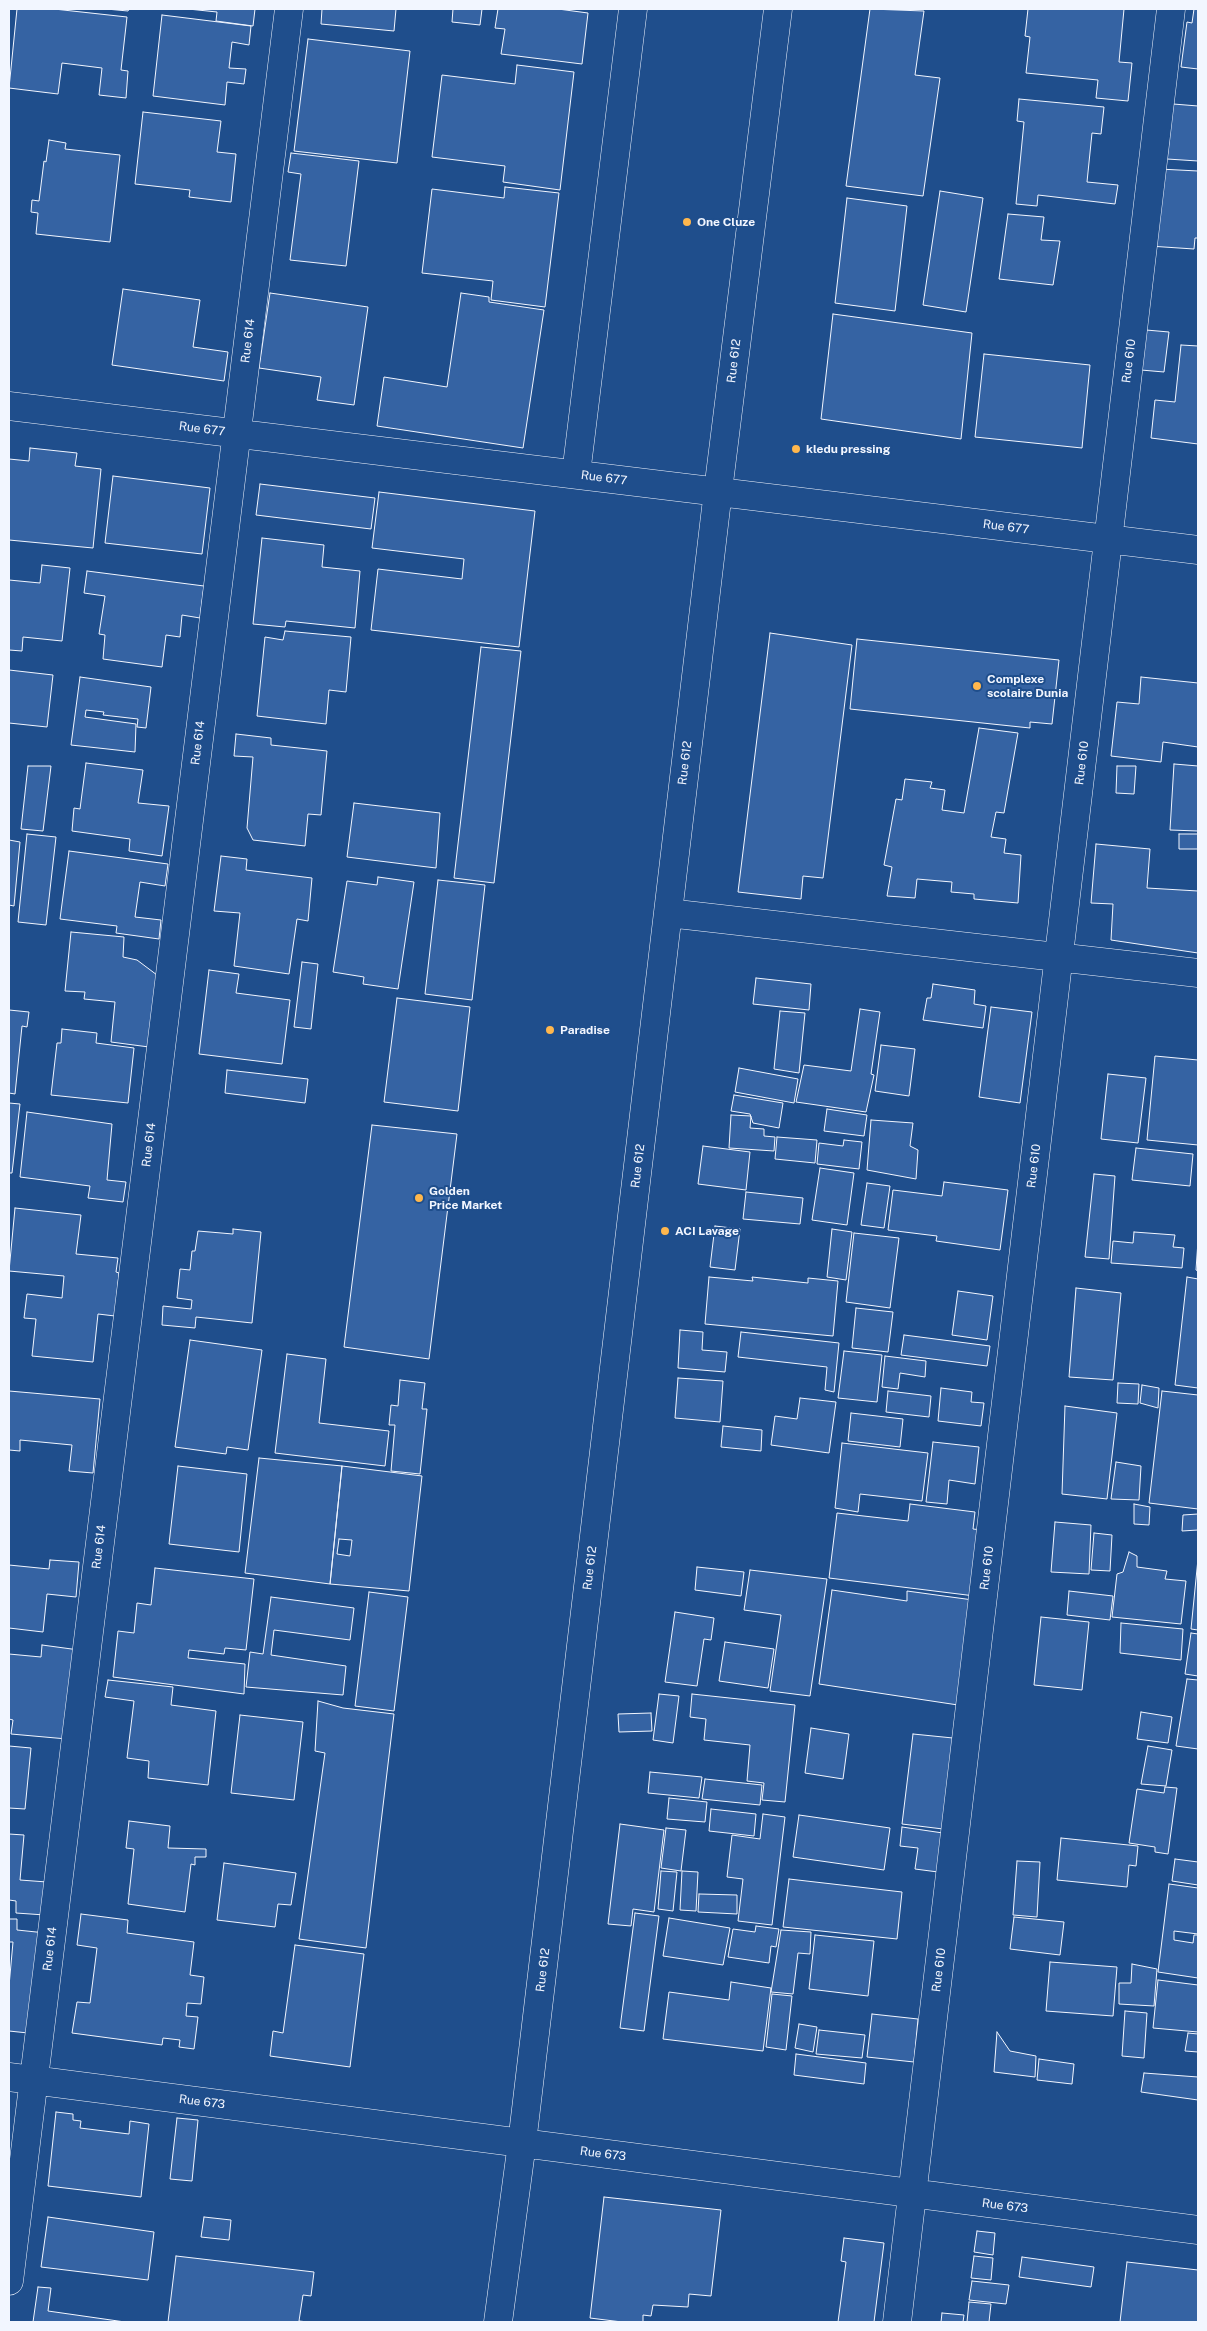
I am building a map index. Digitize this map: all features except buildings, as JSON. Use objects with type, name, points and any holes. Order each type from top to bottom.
[{"type":"street","name":"Rue 614","points":[[9,2281],[21,2079],[236,433],[289,9]]},
{"type":"street","points":[[576,474],[633,9]]},
{"type":"street","name":"Rue 612","points":[[498,2322],[522,2143],[718,491],[778,9]]},
{"type":"street","name":"Rue 610","points":[[897,2322],[1171,9]]},
{"type":"street","name":"Rue 677","points":[[9,406],[1198,550]]},
{"type":"street","points":[[668,913],[1198,973]]},
{"type":"street","name":"Rue 673","points":[[21,2079],[1198,2230]]},
{"type":"place","name":"One Cluze","points":[[687,222]]},
{"type":"place","name":"kledu pressing","points":[[796,449]]},
{"type":"place","name":"Complexe scolaire Dunia","points":[[977,686]]},
{"type":"place","name":"Paradise","points":[[550,1030]]},
{"type":"place","name":"Golden Price Market","points":[[419,1198]]},
{"type":"place","name":"ACI Lavage","points":[[665,1231]]}]
